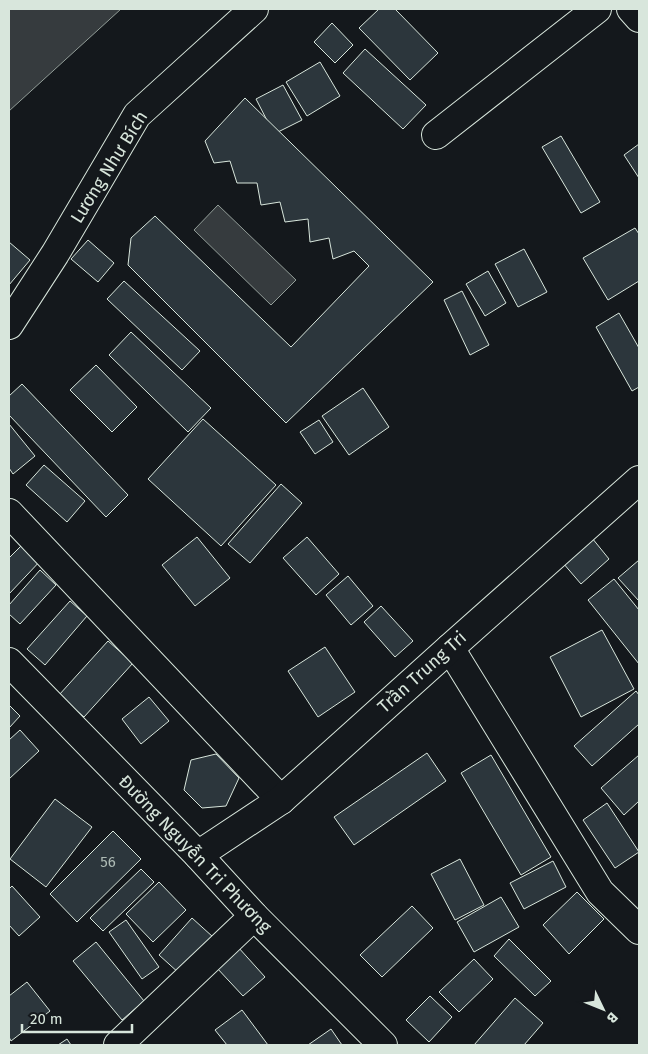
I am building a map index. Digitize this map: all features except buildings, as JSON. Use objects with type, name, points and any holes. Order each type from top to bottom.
[{"type":"street","name":"Lương Như Bích","points":[[9,325],[55,254],[137,115],[254,9]]},
{"type":"street","points":[[436,135],[597,9]]},
{"type":"street","points":[[631,9],[639,18]]},
{"type":"street","name":"Trần Trung Tri","points":[[198,855],[281,800],[639,480]]},
{"type":"street","points":[[9,513],[281,800]]},
{"type":"street","points":[[450,648],[600,892],[639,930]]},
{"type":"street","name":"Đường Nguyễn Tri Phương","points":[[9,662],[198,855],[254,916],[383,1045]]},
{"type":"street","points":[[118,1045],[254,916]]},
{"type":"shaded area","points":[[9,9],[121,9],[9,111]]},
{"type":"shaded area","points":[[218,205],[296,280],[271,305],[194,230]]}]
